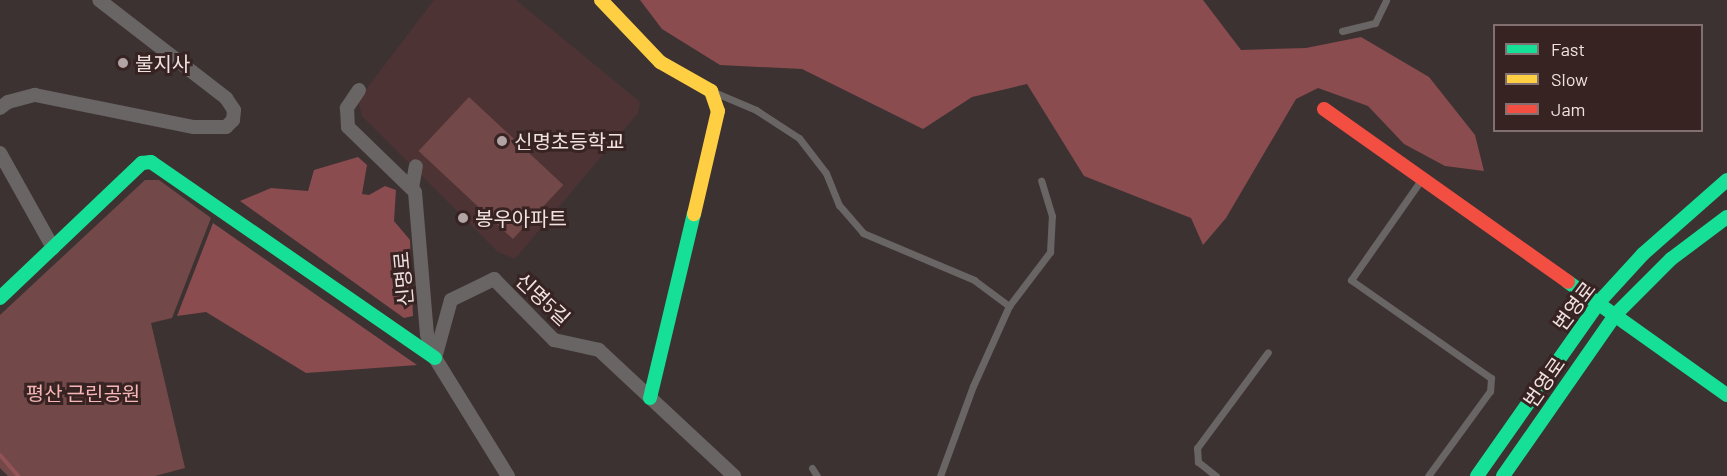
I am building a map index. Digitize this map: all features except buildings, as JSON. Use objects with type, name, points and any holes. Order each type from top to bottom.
[{"type":"street","points":[[0,108],[8,102],[35,95],[194,127],[226,127],[233,120],[234,110],[226,98],[99,0]]},
{"type":"street","points":[[601,0],[660,62],[711,91],[718,111],[650,398]]},
{"type":"street","points":[[359,90],[347,108],[348,127],[412,188]]},
{"type":"street","points":[[1324,109],[1600,302],[1727,395]]},
{"type":"street","points":[[0,153],[53,248]]},
{"type":"street","points":[[0,298],[142,164],[151,162],[435,358]]},
{"type":"street","points":[[412,188],[416,166]]},
{"type":"street","name":"변영로","points":[[1477,476],[1600,302],[1658,240],[1727,180]]},
{"type":"street","name":"신명로","points":[[412,188],[415,192],[427,334],[435,358],[508,476]]},
{"type":"street","name":"번영로","points":[[1503,476],[1616,314],[1671,259],[1727,217]]},
{"type":"street","name":"신명5길","points":[[435,358],[451,300],[494,279],[554,340],[599,350],[734,476]]},
{"type":"lane","points":[[1342,31],[1375,23],[1386,0]]},
{"type":"lane","points":[[711,91],[756,110],[799,138],[826,173],[839,204],[863,233],[974,280],[1009,306]]},
{"type":"lane","points":[[1422,178],[1351,280],[1491,378],[1490,391],[1428,476]]},
{"type":"lane","points":[[940,476],[973,386],[1009,306],[1050,252],[1052,216],[1041,181]]},
{"type":"lane","points":[[1216,476],[1198,462],[1197,448],[1268,352]]},
{"type":"lane","points":[[812,468],[817,476]]},
{"type":"shaded area","name":"신명초등학교","points":[[434,0],[516,0],[640,102],[638,113],[515,259],[498,252],[362,116],[358,100]]},
{"type":"shaded area","points":[[640,0],[1203,0],[1241,50],[1306,48],[1361,37],[1429,77],[1475,135],[1484,171],[1445,166],[1404,144],[1368,106],[1318,88],[1296,99],[1226,218],[1203,245],[1191,218],[1084,176],[1027,84],[972,97],[923,129],[802,69],[720,65],[662,29]]},
{"type":"shaded area","points":[[358,157],[367,165],[362,194],[369,195],[385,186],[396,190],[394,221],[410,240],[413,316],[404,318],[240,201],[271,188],[308,191],[314,170]]},
{"type":"shaded area","points":[[213,223],[417,365],[306,373],[206,312],[177,316]]},
{"type":"green space","points":[[469,97],[563,185],[513,239],[419,151]]},
{"type":"green space","name":"평산 근린공원","points":[[145,180],[159,180],[211,218],[172,318],[151,323],[185,468],[155,476],[8,476],[0,468],[0,315]]},
{"type":"waterway","points":[[0,455],[18,476]]},
{"type":"traffic: fast","points":[[0,298],[142,163],[151,162],[435,358]]},
{"type":"traffic: fast","points":[[1477,476],[1600,301],[1643,254],[1727,180]]},
{"type":"traffic: fast","points":[[650,398],[694,214]]},
{"type":"traffic: fast","points":[[1503,476],[1616,314],[1671,259],[1727,217]]},
{"type":"traffic: fast","points":[[1568,282],[1727,395]]},
{"type":"traffic: slow","points":[[601,0],[660,62],[711,91],[718,111],[694,214]]},
{"type":"traffic: jam","points":[[1324,109],[1568,282]]},
{"type":"place","name":"불지사","points":[[123,63]]},
{"type":"place","name":"신명초등학교","points":[[502,141]]},
{"type":"place","name":"봉우아파트","points":[[463,218]]}]
